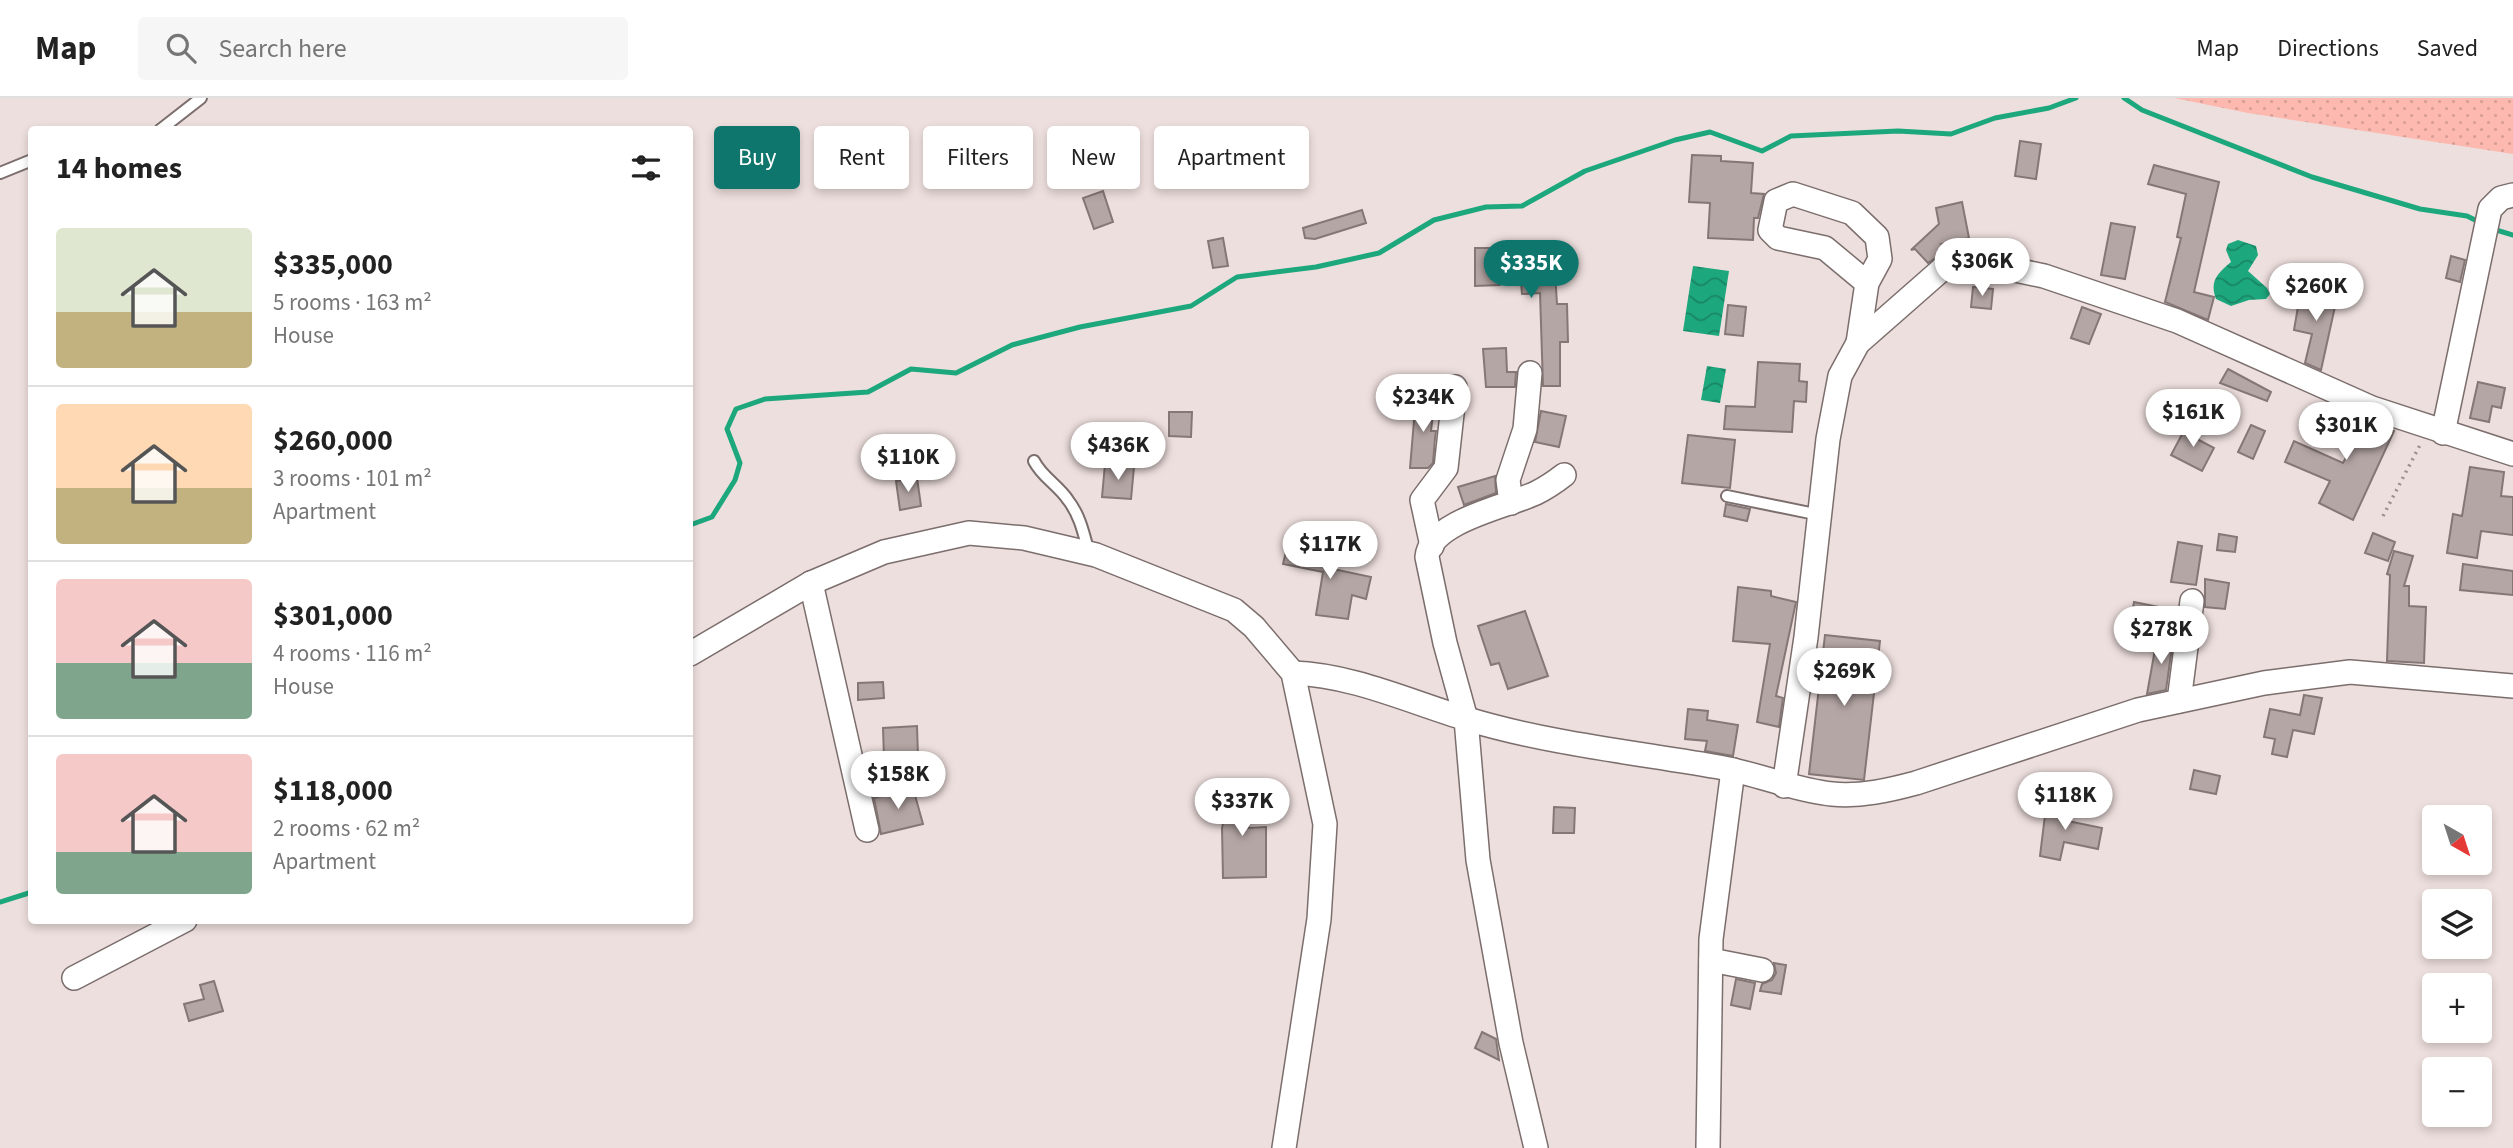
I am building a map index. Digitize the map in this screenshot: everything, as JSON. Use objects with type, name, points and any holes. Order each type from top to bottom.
[{"type":"street","points":[[1784,786],[1833,405],[1840,376],[1858,343],[1867,283],[1881,259],[1877,237],[1870,227],[1852,213],[1793,194],[1776,201],[1770,230],[1778,238],[1825,248],[1867,283]]},
{"type":"street","points":[[2437,431],[2490,209],[2501,198],[2513,195]]},
{"type":"street","points":[[1858,343],[1948,264],[1968,260],[2044,276],[2176,321],[2372,408],[2513,454]]},
{"type":"street","points":[[1511,503],[1508,480],[1525,429],[1530,373]]},
{"type":"street","points":[[1432,546],[1422,500],[1446,468],[1455,387]]},
{"type":"street","points":[[1536,1148],[1511,1043],[1478,860],[1466,719],[1445,643],[1427,557],[1432,546],[1464,519],[1538,492],[1564,475]]},
{"type":"street","points":[[693,652],[811,583],[884,552],[969,533],[1024,538],[1089,554],[1162,579],[1234,610],[1254,627],[1293,673],[1325,824],[1319,919],[1284,1148]]},
{"type":"street","points":[[811,583],[867,830]]},
{"type":"street","points":[[2179,701],[2192,601]]},
{"type":"street","points":[[1293,673],[1328,674],[1466,719],[1567,741],[1733,770],[1784,786],[1835,795],[1884,791],[1928,780],[2138,710],[2278,680],[2350,672],[2513,686]]},
{"type":"street","points":[[1708,1148],[1711,960],[1733,770]]},
{"type":"street","points":[[74,978],[177,924]]},
{"type":"street","points":[[1711,960],[1762,970]]},
{"type":"lane","points":[[165,126],[201,98]]},
{"type":"lane","points":[[0,173],[28,162]]},
{"type":"lane","points":[[1034,461],[1039,471],[1069,500],[1079,518],[1089,554]]},
{"type":"lane","points":[[1727,496],[1820,515]]},
{"type":"path","points":[[2383,516],[2407,465],[2437,431]]},
{"type":"shaded area","points":[[2174,98],[2513,98],[2513,154],[2248,113]]},
{"type":"water","points":[[2238,240],[2256,246],[2258,255],[2248,271],[2270,294],[2266,299],[2249,300],[2231,306],[2216,299],[2214,282],[2231,262],[2226,250],[2228,244]]},
{"type":"water","points":[[1693,266],[1729,271],[1719,336],[1683,331]]},
{"type":"water","points":[[1707,366],[1726,369],[1720,403],[1701,400]]},
{"type":"building","points":[[2020,141],[2041,144],[2036,179],[2015,176]]},
{"type":"building","points":[[1692,155],[1721,156],[1721,161],[1753,163],[1751,193],[1764,194],[1758,218],[1754,218],[1753,240],[1708,238],[1710,203],[1689,202]]},
{"type":"building","points":[[2154,165],[2219,182],[2194,292],[2214,297],[2208,320],[2165,302],[2181,238],[2177,237],[2186,194],[2148,184]]},
{"type":"building","points":[[1103,191],[1113,222],[1094,229],[1083,198]]},
{"type":"building","points":[[1962,202],[1969,238],[1941,244],[1947,250],[1928,263],[1915,249],[1911,250],[1939,224],[1936,208]]},
{"type":"building","points":[[1362,210],[1366,223],[1315,239],[1305,238],[1303,228]]},
{"type":"building","points":[[2111,223],[2135,227],[2125,279],[2101,275]]},
{"type":"building","points":[[1223,238],[1228,266],[1213,268],[1208,241]]},
{"type":"building","points":[[1475,248],[1501,248],[1502,259],[1554,256],[1557,304],[1567,304],[1568,342],[1560,342],[1560,386],[1543,386],[1540,293],[1522,294],[1520,269],[1500,285],[1475,286]]},
{"type":"building","points":[[2451,256],[2465,260],[2460,282],[2446,278]]},
{"type":"building","points":[[1973,287],[1993,289],[1991,309],[1971,307]]},
{"type":"building","points":[[2306,288],[2332,293],[2330,301],[2336,302],[2321,370],[2305,363],[2312,334],[2294,330],[2300,295],[2304,296]]},
{"type":"building","points":[[1728,305],[1746,307],[1743,336],[1725,334]]},
{"type":"building","points":[[2082,307],[2101,314],[2089,344],[2071,338]]},
{"type":"building","points":[[1506,348],[1507,372],[1516,372],[1515,387],[1486,387],[1483,349]]},
{"type":"building","points":[[1758,362],[1800,364],[1799,381],[1807,382],[1806,402],[1794,401],[1792,432],[1724,429],[1726,406],[1755,407]]},
{"type":"building","points":[[2228,369],[2271,392],[2267,401],[2220,383]]},
{"type":"building","points":[[2478,382],[2505,388],[2501,408],[2492,406],[2489,422],[2470,418]]},
{"type":"building","points":[[1416,397],[1435,398],[1431,431],[1436,431],[1433,463],[1428,468],[1410,468]]},
{"type":"building","points":[[2333,406],[2394,431],[2353,520],[2319,503],[2330,481],[2285,462],[2294,441],[2343,463],[2357,437],[2326,425]]},
{"type":"building","points":[[1541,411],[1566,416],[1559,447],[1535,442]]},
{"type":"building","points":[[1169,412],[1192,412],[1191,437],[1169,436]]},
{"type":"building","points":[[2188,423],[2201,430],[2197,439],[2214,448],[2202,471],[2171,455]]},
{"type":"building","points":[[2251,425],[2265,431],[2253,459],[2238,452]]},
{"type":"building","points":[[1688,435],[1735,440],[1730,488],[1682,483]]},
{"type":"building","points":[[1105,464],[1134,467],[1131,499],[1102,497]]},
{"type":"building","points":[[2470,467],[2504,472],[2501,496],[2513,497],[2513,535],[2481,531],[2477,558],[2447,553],[2453,514],[2462,516]]},
{"type":"building","points":[[1495,476],[1496,493],[1464,505],[1458,487]]},
{"type":"building","points":[[917,478],[921,506],[900,510],[896,481]]},
{"type":"building","points":[[1726,504],[1750,509],[1747,521],[1724,516]]},
{"type":"building","points":[[2373,533],[2395,542],[2388,561],[2365,553]]},
{"type":"building","points":[[2219,534],[2237,537],[2235,552],[2217,550]]},
{"type":"building","points":[[2178,542],[2202,546],[2196,585],[2171,582]]},
{"type":"building","points":[[1288,544],[1336,555],[1333,569],[1371,577],[1366,599],[1352,595],[1348,619],[1316,615],[1323,572],[1283,564]]},
{"type":"building","points":[[2394,551],[2413,556],[2404,586],[2409,586],[2409,606],[2426,607],[2424,663],[2387,661],[2390,575],[2387,574]]},
{"type":"building","points":[[2463,564],[2513,571],[2513,595],[2460,590]]},
{"type":"building","points":[[2205,579],[2229,583],[2225,609],[2205,607]]},
{"type":"building","points":[[1738,587],[1771,591],[1771,596],[1796,602],[1776,696],[1783,698],[1779,727],[1757,722],[1770,644],[1733,641]]},
{"type":"building","points":[[2134,602],[2164,608],[2158,635],[2129,630]]},
{"type":"building","points":[[1525,611],[1548,676],[1508,689],[1499,663],[1491,665],[1478,626]]},
{"type":"building","points":[[1825,635],[1880,641],[1864,780],[1809,774]]},
{"type":"building","points":[[2157,638],[2173,640],[2166,690],[2147,694]]},
{"type":"building","points":[[883,682],[884,698],[858,700],[858,683]]},
{"type":"building","points":[[2304,695],[2322,698],[2314,734],[2293,730],[2287,757],[2272,754],[2275,739],[2264,737],[2270,709],[2300,715]]},
{"type":"building","points":[[1688,709],[1708,711],[1707,720],[1738,725],[1733,756],[1705,751],[1707,741],[1685,739]]},
{"type":"building","points":[[917,726],[918,757],[884,758],[883,728]]},
{"type":"building","points":[[2194,770],[2220,776],[2216,794],[2190,789]]},
{"type":"building","points":[[1231,786],[1254,789],[1248,828],[1266,827],[1266,877],[1223,878],[1222,828]]},
{"type":"building","points":[[913,788],[923,824],[881,834],[874,798]]},
{"type":"building","points":[[2047,799],[2066,802],[2063,820],[2102,828],[2098,849],[2064,842],[2060,860],[2040,856]]},
{"type":"building","points":[[1554,807],[1575,808],[1574,833],[1553,833]]},
{"type":"building","points":[[1774,963],[1786,965],[1781,994],[1760,991],[1762,984],[1772,980],[1776,973]]},
{"type":"building","points":[[1736,979],[1755,983],[1750,1009],[1731,1005]]},
{"type":"building","points":[[214,981],[223,1011],[189,1021],[184,1004],[204,999],[200,985]]},
{"type":"building","points":[[1482,1032],[1496,1039],[1499,1060],[1475,1048]]},
{"type":"waterway","points":[[693,524],[712,517],[735,480],[740,463],[727,429],[736,409],[765,399],[868,392],[911,369],[956,373],[1012,345],[1080,327],[1191,306],[1237,277],[1316,267],[1379,253],[1434,220],[1486,207],[1522,206],[1585,171],[1675,140],[1710,132],[1762,151],[1791,136],[1898,131],[1951,134],[1995,118],[2049,108],[2076,98]]},
{"type":"waterway","points":[[2124,98],[2142,110],[2312,177],[2420,209],[2467,216],[2481,223]]},
{"type":"waterway","points":[[2493,229],[2513,235]]},
{"type":"waterway","points":[[0,902],[28,893]]}]
